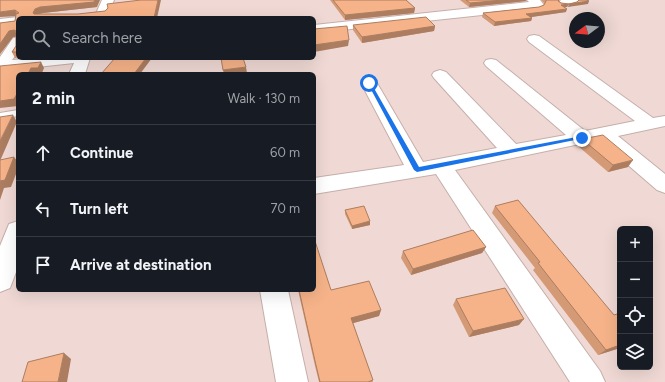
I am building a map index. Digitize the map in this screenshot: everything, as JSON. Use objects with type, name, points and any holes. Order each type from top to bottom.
[{"type":"street","points":[[316,29],[538,5],[533,0]]},
{"type":"street","points":[[88,13],[120,3]]},
{"type":"street","points":[[0,23],[16,21]]},
{"type":"street","points":[[534,39],[658,123]]},
{"type":"street","points":[[1,66],[16,44]]},
{"type":"street","points":[[1,66],[62,60]]},
{"type":"street","points":[[78,72],[82,60]]},
{"type":"street","points":[[490,63],[582,138]]},
{"type":"street","points":[[440,75],[512,152]]},
{"type":"street","points":[[369,83],[429,168],[589,382]]},
{"type":"street","points":[[316,185],[429,168],[658,123]]},
{"type":"street","points":[[603,134],[665,185]]},
{"type":"street","points":[[0,280],[16,240]]},
{"type":"street","points":[[274,292],[292,382]]},
{"type":"lane","points":[[0,116],[16,113]]},
{"type":"building","points":[[0,0],[95,0],[94,2],[40,7],[35,9],[33,13],[78,14],[105,11],[108,8],[107,4],[141,0],[158,0],[154,16],[16,16],[16,31],[9,31],[0,44],[0,23],[15,21],[16,14],[19,13],[15,10],[0,12]]},
{"type":"building","points":[[333,0],[406,0],[415,8],[345,15]]},
{"type":"building","points":[[466,0],[503,0],[470,3]]},
{"type":"building","points":[[546,0],[559,0],[558,1],[561,3],[569,4],[561,5],[567,9],[526,14],[532,18],[495,22],[483,13],[539,7],[544,5]]},
{"type":"building","points":[[579,0],[589,1],[569,4],[577,2]]},
{"type":"building","points":[[426,17],[435,26],[362,37],[353,25]]},
{"type":"building","points":[[347,26],[349,40],[316,45],[316,29]]},
{"type":"building","points":[[16,46],[16,52],[12,52]]},
{"type":"building","points":[[113,60],[144,60],[136,72],[103,72]]},
{"type":"building","points":[[221,60],[244,60],[246,67],[223,70]]},
{"type":"building","points":[[41,62],[38,68],[31,68],[29,72],[16,72],[16,96],[14,99],[0,101],[0,66]]},
{"type":"building","points":[[13,115],[0,141],[0,117]]},
{"type":"building","points":[[603,135],[633,160],[613,165],[582,139]]},
{"type":"building","points":[[14,157],[5,180],[0,181],[0,160]]},
{"type":"building","points":[[518,200],[614,315],[617,314],[617,346],[606,350],[538,263],[540,262],[495,206]]},
{"type":"building","points":[[364,206],[370,221],[352,226],[345,210]]},
{"type":"building","points":[[473,230],[486,247],[413,269],[403,251]]},
{"type":"building","points":[[316,244],[331,290],[369,281],[381,310],[351,318],[373,380],[368,382],[320,382],[299,292],[316,292]]},
{"type":"building","points":[[505,288],[524,319],[473,331],[456,299]]},
{"type":"building","points":[[64,353],[58,382],[22,382],[28,362]]},
{"type":"route","points":[[369,83],[417,170],[582,138]]}]
